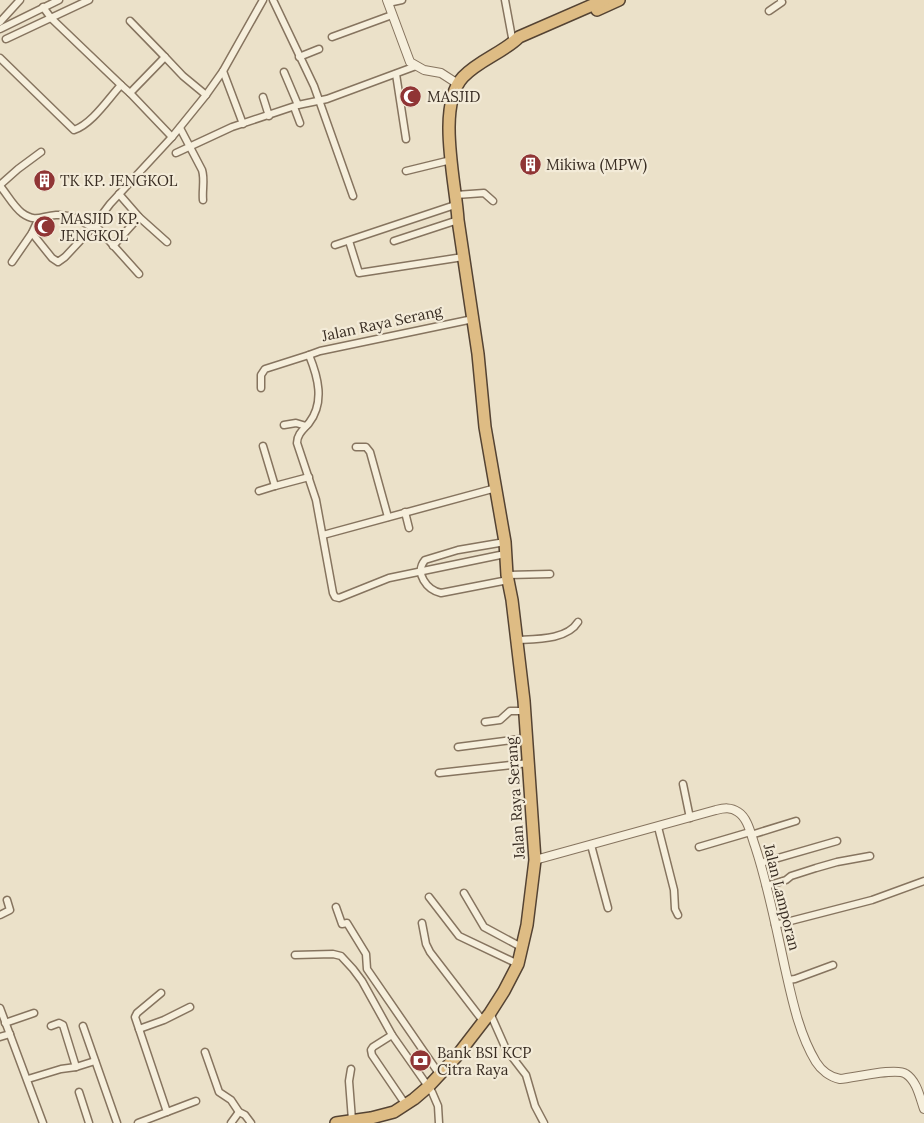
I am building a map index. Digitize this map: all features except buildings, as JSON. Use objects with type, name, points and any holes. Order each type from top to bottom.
[{"type":"highway","name":"Jalan Raya Serang","points":[[336,1123],[381,1116],[394,1112],[428,1087],[440,1075],[486,1017],[509,984],[523,948],[535,860],[527,738],[505,542],[485,427],[478,354],[458,220],[451,160],[450,105],[458,84],[476,66],[513,43],[519,36],[604,0]]},
{"type":"highway","name":"Jalan Raya Serang","points":[[513,43],[520,44],[619,0]]},
{"type":"street","points":[[0,20],[20,0]]},
{"type":"street","points":[[59,0],[0,30],[3,40],[90,0]]},
{"type":"street","points":[[32,233],[52,258],[58,262],[94,226],[119,194],[180,128],[206,95],[223,71],[262,0]]},
{"type":"street","points":[[273,0],[299,57],[309,74],[353,196]]},
{"type":"street","points":[[402,0],[387,1],[410,62],[424,70],[441,73],[458,84]]},
{"type":"street","points":[[505,0],[513,43]]},
{"type":"street","points":[[769,11],[780,4],[781,0]]},
{"type":"street","points":[[43,7],[51,18],[130,93],[172,137]]},
{"type":"street","points":[[332,37],[392,15]]},
{"type":"street","points":[[130,21],[183,76],[206,95]]},
{"type":"street","points":[[299,57],[319,49]]},
{"type":"street","points":[[130,93],[166,57]]},
{"type":"street","points":[[0,58],[74,130],[92,117],[121,85]]},
{"type":"street","points":[[176,153],[243,124],[296,106],[327,99],[416,66]]},
{"type":"street","points":[[223,71],[243,124]]},
{"type":"street","points":[[284,72],[300,123]]},
{"type":"street","points":[[396,74],[406,139]]},
{"type":"street","points":[[263,97],[269,116]]},
{"type":"street","points":[[180,128],[204,175],[203,200]]},
{"type":"street","points":[[42,152],[20,167],[0,185],[20,211],[38,220],[53,215],[73,217],[94,226],[139,274]]},
{"type":"street","points":[[406,171],[451,160]]},
{"type":"street","points":[[335,245],[457,199],[484,193],[493,200]]},
{"type":"street","points":[[119,194],[139,217],[167,242]]},
{"type":"street","points":[[113,246],[139,217]]},
{"type":"street","points":[[12,262],[32,233],[38,220]]},
{"type":"street","points":[[394,241],[458,220]]},
{"type":"street","points":[[349,241],[359,272],[464,257]]},
{"type":"street","name":"Jalan Raya Serang","points":[[473,319],[320,351],[309,355],[317,376],[319,400],[315,414],[297,440],[316,500],[333,593],[337,598],[389,578],[421,573],[505,554]]},
{"type":"street","points":[[261,388],[261,375],[265,369],[309,355]]},
{"type":"street","points":[[284,425],[296,423],[306,426]]},
{"type":"street","points":[[262,446],[275,486]]},
{"type":"street","points":[[356,447],[366,447],[370,452],[388,517]]},
{"type":"street","points":[[259,491],[309,477]]},
{"type":"street","points":[[323,535],[496,488]]},
{"type":"street","points":[[405,512],[409,528]]},
{"type":"street","points":[[505,542],[458,550],[425,560],[422,563],[421,573],[426,585],[434,592],[441,593],[508,578],[550,574]]},
{"type":"street","points":[[517,640],[555,636],[572,629],[578,622]]},
{"type":"street","points":[[485,722],[500,720],[505,714],[510,712],[524,711]]},
{"type":"street","points":[[458,747],[527,738]]},
{"type":"street","points":[[439,774],[529,763]]},
{"type":"street","points":[[683,784],[690,818]]},
{"type":"street","name":"Jalan Lamporan","points":[[535,860],[716,810],[730,809],[739,812],[744,817],[751,833],[761,863],[792,1001],[807,1043],[820,1067],[834,1078],[840,1079],[901,1072],[907,1075],[915,1084],[924,1109]]},
{"type":"street","points":[[699,847],[796,821]]},
{"type":"street","points":[[658,827],[674,890],[675,909],[678,916]]},
{"type":"street","points":[[761,863],[837,841]]},
{"type":"street","points":[[591,845],[608,908]]},
{"type":"street","points":[[766,886],[816,868],[870,856]]},
{"type":"street","points":[[775,925],[872,900],[924,881]]},
{"type":"street","points":[[464,894],[484,927],[523,948]]},
{"type":"street","points":[[430,897],[460,936],[518,964]]},
{"type":"street","points":[[0,915],[10,910],[7,900]]},
{"type":"street","points":[[336,907],[342,924],[347,923],[366,954],[367,969],[440,1075]]},
{"type":"street","points":[[422,923],[426,944],[430,952],[486,1017],[506,1049],[526,1075],[535,1106],[544,1123]]},
{"type":"street","points":[[295,954],[325,953],[341,956],[362,980],[392,1035],[436,1099],[439,1123]]},
{"type":"street","points":[[788,980],[833,965]]},
{"type":"street","points":[[161,993],[137,1013],[136,1020],[166,1112]]},
{"type":"street","points":[[0,1008],[43,1123]]},
{"type":"street","points":[[138,1029],[190,1008]]},
{"type":"street","points":[[5,1023],[34,1013]]},
{"type":"street","points":[[51,1026],[59,1023],[63,1025],[76,1067]]},
{"type":"street","points":[[83,1026],[117,1123]]},
{"type":"street","points":[[0,1037],[10,1034]]},
{"type":"street","points":[[392,1035],[371,1050],[372,1055],[406,1105]]},
{"type":"street","points":[[205,1052],[219,1092],[231,1100],[250,1123]]},
{"type":"street","points":[[28,1079],[95,1061]]},
{"type":"street","points":[[351,1069],[349,1081],[352,1120]]},
{"type":"street","points":[[79,1092],[89,1123]]},
{"type":"street","points":[[138,1123],[196,1101]]},
{"type":"street","points":[[231,1123],[239,1112]]},
{"type":"place","name":"MASJID","points":[[411,96]]},
{"type":"place","name":"Mikiwa (MPW)","points":[[530,164]]},
{"type":"place","name":"TK KP. JENGKOL","points":[[44,180]]},
{"type":"place","name":"MASJID KP. JENGKOL","points":[[44,227]]},
{"type":"place","name":"Bank BSI KCP Citra Raya","points":[[421,1061]]}]
